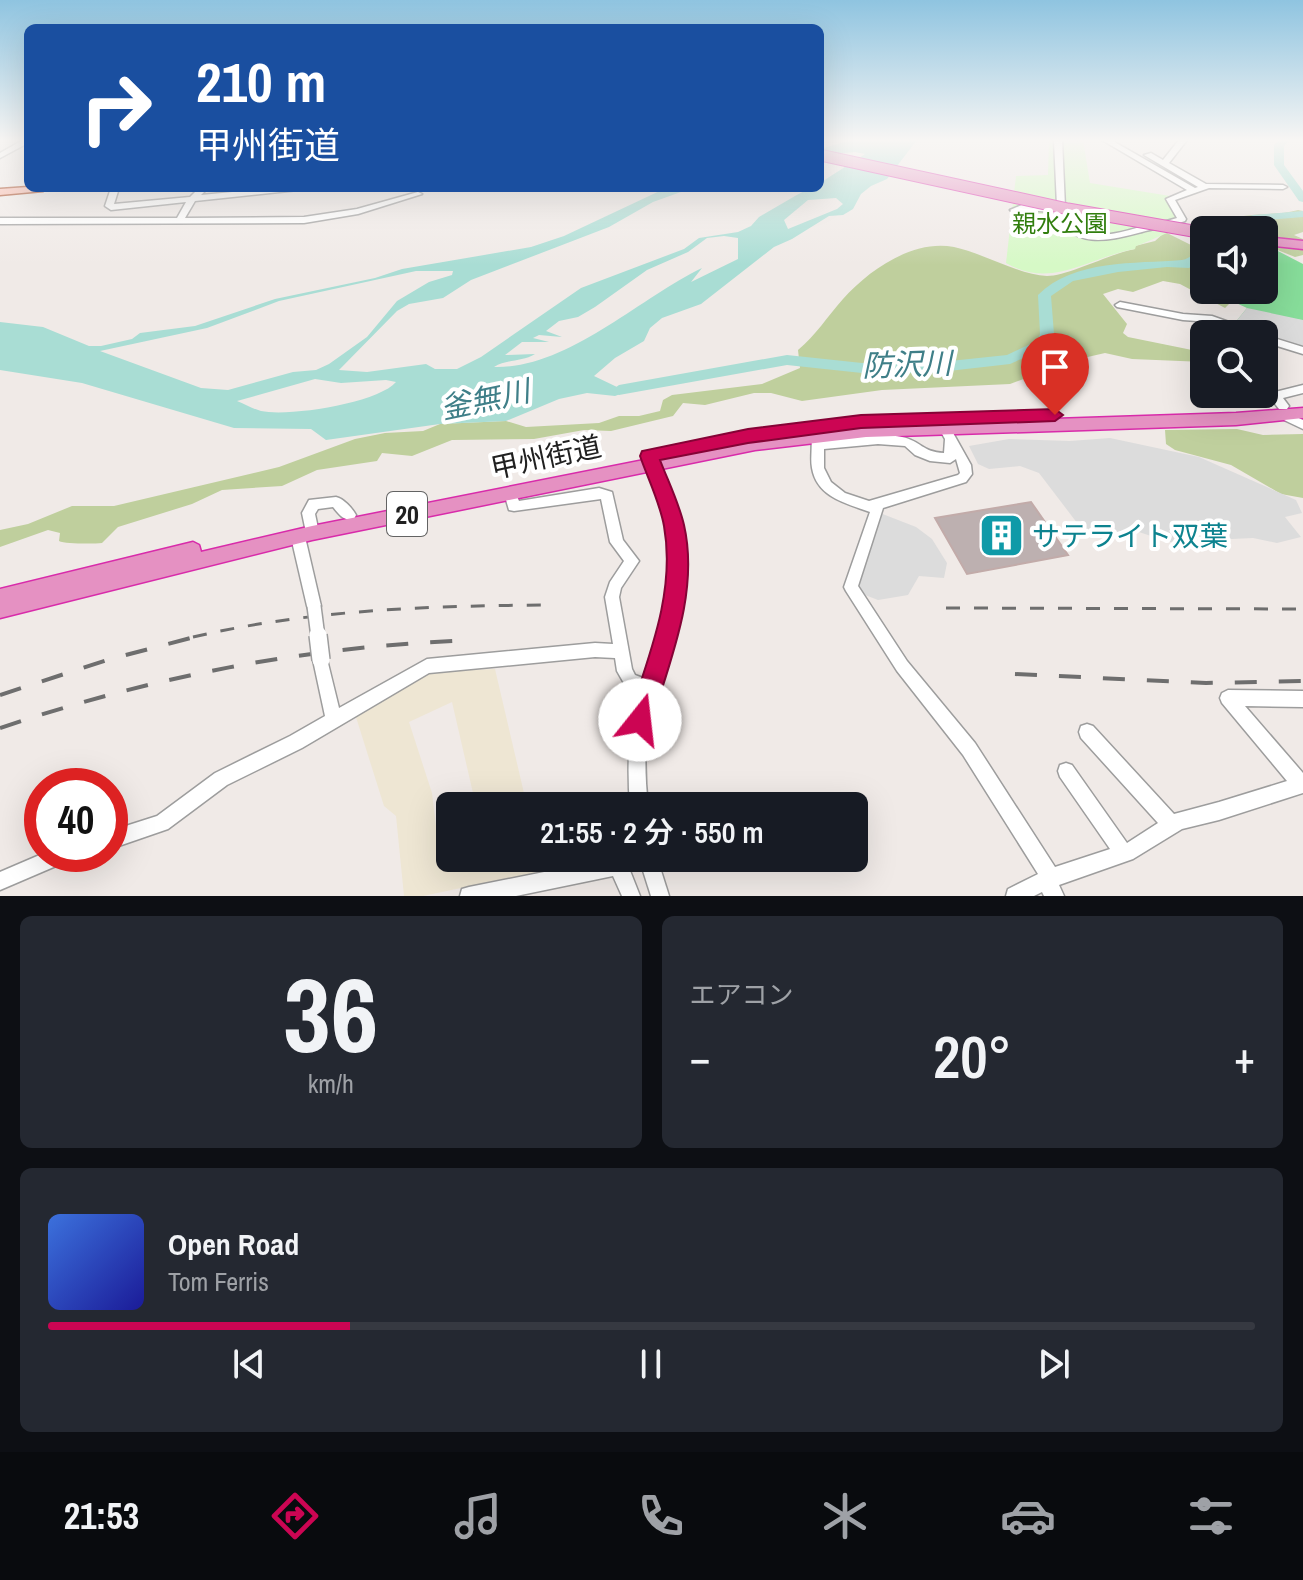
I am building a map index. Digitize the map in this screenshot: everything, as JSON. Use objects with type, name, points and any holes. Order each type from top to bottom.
[{"type":"highway","points":[[944,182],[1103,216],[1190,231]]},
{"type":"highway","points":[[1278,242],[1303,245]]},
{"type":"highway","name":"甲州街道","points":[[0,609],[307,531],[349,515],[811,427],[945,427],[1291,412],[1303,402]]},
{"type":"highway","name":"甲州街道","points":[[0,597],[307,531],[510,493],[650,460],[945,427]]},
{"type":"main road","points":[[0,192],[24,190]]},
{"type":"street","points":[[1014,210],[1024,207],[1056,210],[1061,207],[1060,182]]},
{"type":"street","points":[[1178,182],[1194,191]]},
{"type":"street","points":[[1196,182],[1205,187]]},
{"type":"street","points":[[1056,210],[1061,223],[1069,230],[1102,239],[1182,219],[1170,199],[1205,187],[1283,187]]},
{"type":"street","points":[[114,192],[111,207],[102,219],[131,222]]},
{"type":"street","points":[[179,221],[200,192]]},
{"type":"street","points":[[111,207],[259,192]]},
{"type":"street","points":[[0,221],[313,219],[418,194]]},
{"type":"street","points":[[1120,305],[1215,320]]},
{"type":"street","points":[[1278,343],[1303,351]]},
{"type":"street","points":[[1303,389],[1275,396],[1303,425]]},
{"type":"street","points":[[945,427],[950,458],[936,458],[920,453],[909,443],[888,440],[834,446],[818,440],[817,467],[824,483],[839,498],[877,509],[851,587],[902,666],[969,749],[1050,885]]},
{"type":"street","points":[[870,506],[906,498],[933,485],[962,479],[966,474],[965,465],[945,427]]},
{"type":"street","points":[[638,792],[640,720],[669,624],[677,586],[678,553],[673,523],[650,460]]},
{"type":"street","points":[[510,493],[514,506],[599,493],[607,496],[617,542],[632,561],[615,586],[612,597],[625,671],[630,680],[649,688]]},
{"type":"street","points":[[307,531],[321,660],[334,720]]},
{"type":"street","points":[[128,834],[162,823],[221,779],[437,663],[595,650],[621,651]]},
{"type":"street","points":[[1015,896],[1124,854],[1172,825],[1302,784],[1228,698],[1303,699]]},
{"type":"street","points":[[1087,732],[1172,825]]},
{"type":"street","points":[[1066,771],[1124,854]]},
{"type":"street","points":[[469,896],[615,867],[620,870],[631,896]]},
{"type":"street","points":[[0,881],[24,871]]},
{"type":"street","points":[[652,872],[660,896]]},
{"type":"shaded area","points":[[1247,308],[1303,320],[1303,349],[1278,340],[1278,320],[1237,320]]},
{"type":"shaded area","points":[[1110,438],[1199,457],[1296,500],[1302,513],[1285,517],[1301,537],[1277,543],[1253,538],[1169,542],[1133,530],[1087,536],[1039,473],[1020,466],[989,469],[978,464],[969,446],[1009,439],[1070,441]]},
{"type":"shaded area","points":[[880,513],[916,527],[932,539],[947,563],[944,578],[919,576],[908,595],[878,600],[860,593],[855,587]]},
{"type":"shaded area","points":[[495,669],[524,792],[473,792],[452,702],[409,722],[432,793],[436,872],[538,872],[423,896],[404,896],[396,816],[384,806],[355,714],[427,672]]},
{"type":"green space","name":"親水公園","points":[[1015,182],[1090,182],[1170,196],[1184,227],[1135,249],[1055,273],[1023,270],[1006,263]]},
{"type":"green space","points":[[1303,211],[1303,232],[1294,235],[1303,239],[1303,255],[1295,257],[1278,250],[1278,216],[1242,216]]},
{"type":"green space","points":[[1165,232],[1190,244],[1190,289],[1163,281],[1133,292],[1118,289],[1103,294],[1127,324],[1123,333],[1128,337],[1190,350],[1190,361],[1132,359],[1105,353],[1010,384],[882,390],[802,401],[771,393],[754,393],[705,405],[683,403],[673,416],[611,431],[584,430],[534,439],[452,440],[412,456],[382,453],[377,461],[317,470],[282,486],[222,490],[192,504],[118,527],[102,543],[62,542],[59,541],[60,533],[48,530],[0,547],[0,530],[28,524],[72,506],[114,506],[279,467],[355,439],[385,433],[423,431],[440,424],[506,421],[526,427],[599,423],[619,416],[639,416],[660,411],[663,400],[672,395],[762,384],[800,368],[798,350],[854,288],[893,259],[923,248],[954,247],[1025,272],[1047,276],[1155,241]]},
{"type":"green space","points":[[1278,251],[1303,264],[1303,349],[1278,340],[1278,320],[1237,320],[1247,308],[1238,304],[1278,304]]},
{"type":"green space","points":[[1237,429],[1263,435],[1303,434],[1303,498],[1281,494],[1231,465],[1175,450],[1166,444],[1165,430]]},
{"type":"water","name":"釜無川","points":[[824,182],[881,182],[861,194],[853,209],[843,215],[829,216],[774,247],[701,304],[662,318],[650,328],[644,341],[615,358],[594,376],[617,387],[642,386],[615,396],[587,393],[559,399],[506,421],[440,424],[326,440],[311,429],[234,428],[82,383],[0,370],[0,322],[43,327],[89,346],[101,346],[132,339],[140,333],[195,326],[275,299],[375,278],[402,269],[531,247],[564,236],[658,192],[681,192],[653,202],[609,227],[471,280],[443,298],[409,304],[397,311],[339,370],[367,372],[426,364],[435,369],[457,369],[481,357],[581,288],[684,249],[699,238],[738,232],[802,192],[824,192]],"holes":[[[836,198],[843,204],[837,209],[788,229],[784,220],[808,200]],[[707,238],[738,238],[738,259],[691,282],[702,268],[601,330],[548,357],[521,365],[494,367],[535,354],[505,355],[522,342],[549,342],[533,338],[539,335],[562,337],[546,331],[559,321],[578,317],[595,307],[647,270],[688,252]],[[416,271],[453,271],[452,275],[429,282],[397,301],[367,337],[316,370],[293,372],[228,390],[201,388],[100,351],[207,328],[279,301]],[[315,379],[341,383],[396,382],[386,390],[353,402],[311,410],[261,411],[237,401]]]},
{"type":"building","name":"サテライト双葉","points":[[1031,502],[1068,555],[967,574],[935,518]]},
{"type":"waterway","name":"防沢川","points":[[1291,182],[1303,199]]},
{"type":"waterway","name":"防沢川","points":[[1278,216],[1303,214]]},
{"type":"waterway","name":"防沢川","points":[[619,390],[787,360],[862,368],[931,368],[1010,359],[1043,344],[1047,334],[1044,295],[1069,278],[1118,268],[1190,263]]},
{"type":"railway","points":[[199,636],[280,621],[367,611],[543,605]]},
{"type":"railway","points":[[946,608],[1303,609]]},
{"type":"railway","points":[[0,695],[107,660],[199,636]]},
{"type":"railway","points":[[193,637],[199,636]]},
{"type":"railway","points":[[0,728],[112,694],[224,668],[338,651],[454,641]]},
{"type":"railway","points":[[1015,674],[1206,683],[1303,681]]},
{"type":"place","name":"サテライト双葉","points":[[1001,536]]},
{"type":"route","points":[[640,720],[669,624],[677,586],[678,553],[673,523],[649,456],[811,427],[939,418],[1055,415]]}]
